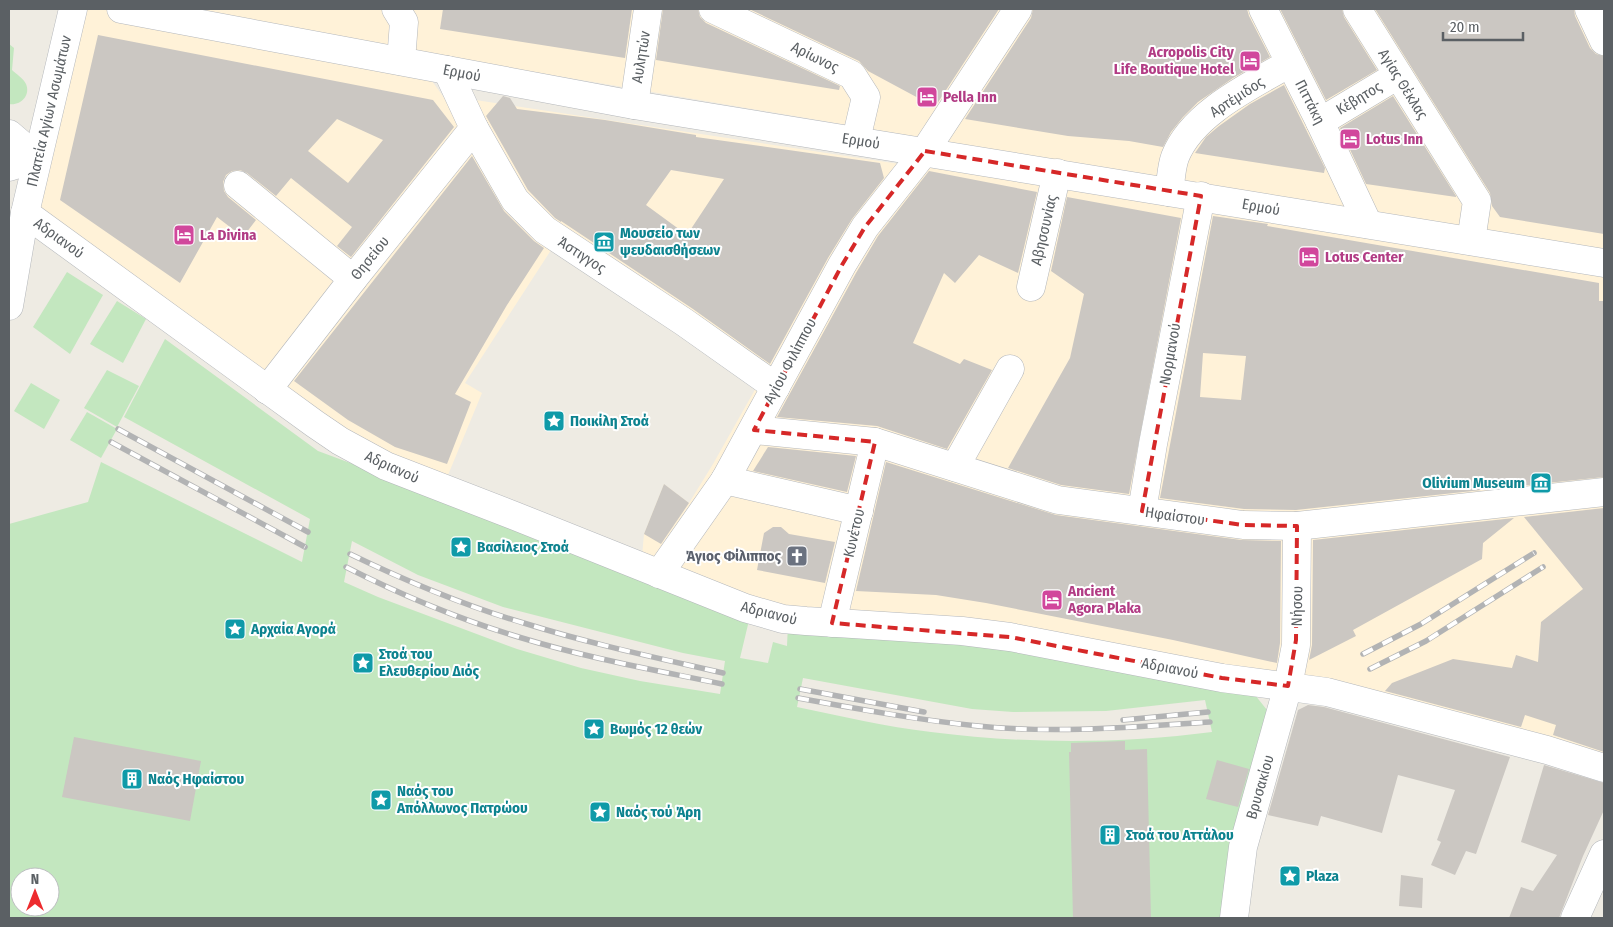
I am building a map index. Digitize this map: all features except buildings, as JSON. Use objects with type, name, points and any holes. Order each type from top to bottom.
[{"type":"street","name":"Πλατεία Αγίων Ασωμάτων","points":[[9,306],[25,213],[73,9]]},
{"type":"street","name":"Ερμού","points":[[120,9],[634,105],[1604,263]]},
{"type":"street","name":"Αυλητών","points":[[634,105],[648,9]]},
{"type":"street","name":"Αρίωνος","points":[[714,9],[852,75],[866,98],[856,140]]},
{"type":"street","name":"Πιττάκη","points":[[1263,9],[1320,122],[1368,224]]},
{"type":"street","name":"Αγίας Θέκλας","points":[[1357,9],[1477,201],[1471,241]]},
{"type":"street","points":[[1589,9],[1604,40]]},
{"type":"street","name":"Αγίου Φιλίππου","points":[[659,574],[725,480],[754,430],[842,264],[861,234],[925,151],[1014,10]]},
{"type":"street","points":[[401,61],[406,13]]},
{"type":"street","name":"Αρτέμιδος","points":[[1169,192],[1175,158],[1183,142],[1208,114],[1232,97],[1290,63]]},
{"type":"street","name":"Άστιγγος","points":[[447,70],[474,128],[515,200],[545,230],[684,322],[776,386]]},
{"type":"street","name":"Κέβητος","points":[[1320,122],[1398,75]]},
{"type":"street","name":"Θησείου","points":[[267,390],[474,128]]},
{"type":"street","points":[[9,134],[37,158]]},
{"type":"street","points":[[9,166],[37,158]]},
{"type":"street","name":"Αβησσυνίας","points":[[1031,287],[1057,173]]},
{"type":"street","points":[[238,185],[353,279]]},
{"type":"street","name":"Νορμανού","points":[[1142,511],[1200,196]]},
{"type":"street","name":"Αδριανού","points":[[25,213],[267,390],[340,441],[386,466],[766,615],[784,619],[832,624],[962,630],[1010,637],[1222,678],[1327,692],[1547,750],[1604,768]]},
{"type":"street","points":[[955,467],[1010,369]]},
{"type":"street","name":"Ηφαίστου","points":[[754,430],[875,442],[1058,500],[1243,525],[1298,526],[1604,492]]},
{"type":"street","name":"Κυνέτου","points":[[832,624],[875,442]]},
{"type":"street","points":[[725,480],[859,511]]},
{"type":"street","name":"Νήσου","points":[[1288,686],[1296,640],[1298,526]]},
{"type":"street","name":"Βρυσακίου","points":[[1234,918],[1243,847],[1288,686]]},
{"type":"street","points":[[1575,918],[1604,854]]},
{"type":"highlighted area","points":[[925,151],[1201,196],[1142,511],[1243,525],[1297,526],[1296,640],[1288,686],[1222,678],[1010,637],[832,623],[875,442],[754,430],[842,265],[865,227]]},
{"type":"shaded area","points":[[83,9],[1589,9],[1604,41],[1604,263],[924,138],[410,51],[553,247],[465,383],[482,393],[448,475],[380,452],[331,421],[38,211]]},
{"type":"shaded area","points":[[469,99],[906,165],[1202,202],[1604,265],[1604,779],[1325,703],[787,618],[641,567],[644,534],[664,484],[689,503],[757,386],[525,201]]},
{"type":"green space","points":[[9,44],[14,48],[12,70],[23,80],[27,88],[26,96],[21,102],[13,104],[9,104]]},
{"type":"green space","points":[[67,272],[103,295],[70,354],[33,327]]},
{"type":"green space","points":[[117,301],[146,319],[123,363],[90,344]]},
{"type":"green space","name":"Αρχαία Αγορά","points":[[165,339],[318,451],[751,612],[740,658],[768,663],[773,642],[787,646],[788,624],[982,637],[1255,695],[1267,710],[1238,819],[1222,918],[9,918],[9,524],[88,502],[101,462],[302,562],[310,519],[124,417]],"holes":[[[352,541],[418,575],[503,607],[683,653],[725,661],[720,694],[640,681],[581,668],[517,649],[378,597],[344,582]],[[803,678],[972,709],[1013,712],[1106,711],[1205,700],[1212,732],[1142,739],[1072,741],[1001,739],[931,732],[797,707]]]},
{"type":"green space","points":[[107,370],[139,386],[117,427],[84,408]]},
{"type":"green space","points":[[31,383],[60,400],[44,429],[14,411]]},
{"type":"green space","points":[[87,412],[117,429],[101,458],[70,440]]},
{"type":"railway","points":[[118,429],[308,532]]},
{"type":"railway","points":[[111,442],[305,547]]},
{"type":"railway","points":[[1363,654],[1421,624],[1534,553]]},
{"type":"railway","points":[[350,554],[437,593],[504,617],[600,644],[723,673]]},
{"type":"railway","points":[[346,567],[432,607],[499,631],[596,658],[722,684]]},
{"type":"railway","points":[[1370,669],[1426,641],[1543,567]]},
{"type":"railway","points":[[800,689],[924,712]]},
{"type":"railway","points":[[798,698],[956,724],[1007,728],[1065,730],[1210,722]]},
{"type":"railway","points":[[1123,720],[1208,712]]},
{"type":"place","name":"Acropolis City Life Boutique Hotel","points":[[1250,61]]},
{"type":"place","name":"Pella Inn","points":[[927,97]]},
{"type":"place","name":"Lotus Inn","points":[[1350,139]]},
{"type":"place","name":"La Divina","points":[[184,235]]},
{"type":"place","name":"Μουσείο των ψευδαισθήσεων","points":[[604,242]]},
{"type":"place","name":"Lotus Center","points":[[1309,257]]},
{"type":"place","name":"Ποικίλη Στοά","points":[[554,421]]},
{"type":"place","name":"Olivium Museum","points":[[1541,483]]},
{"type":"place","name":"Βασίλειος Στοά","points":[[461,547]]},
{"type":"place","name":"Άγιος Φίλιππος","points":[[797,556]]},
{"type":"place","name":"Ancient Agora Plaka","points":[[1052,600]]},
{"type":"place","name":"Αρχαία Αγορά","points":[[235,629]]},
{"type":"place","name":"Στοά του Ελευθερίου Διός","points":[[363,663]]},
{"type":"place","name":"Βωμός 12 θεών","points":[[594,729]]},
{"type":"place","name":"Ναός Ηφαίστου","points":[[132,779]]},
{"type":"place","name":"Ναός του Απόλλωνος Πατρώου","points":[[381,800]]},
{"type":"place","name":"Ναός τού Άρη","points":[[600,812]]},
{"type":"place","name":"Στοά του Αττάλου","points":[[1110,835]]},
{"type":"place","name":"Plaza","points":[[1290,876]]}]
